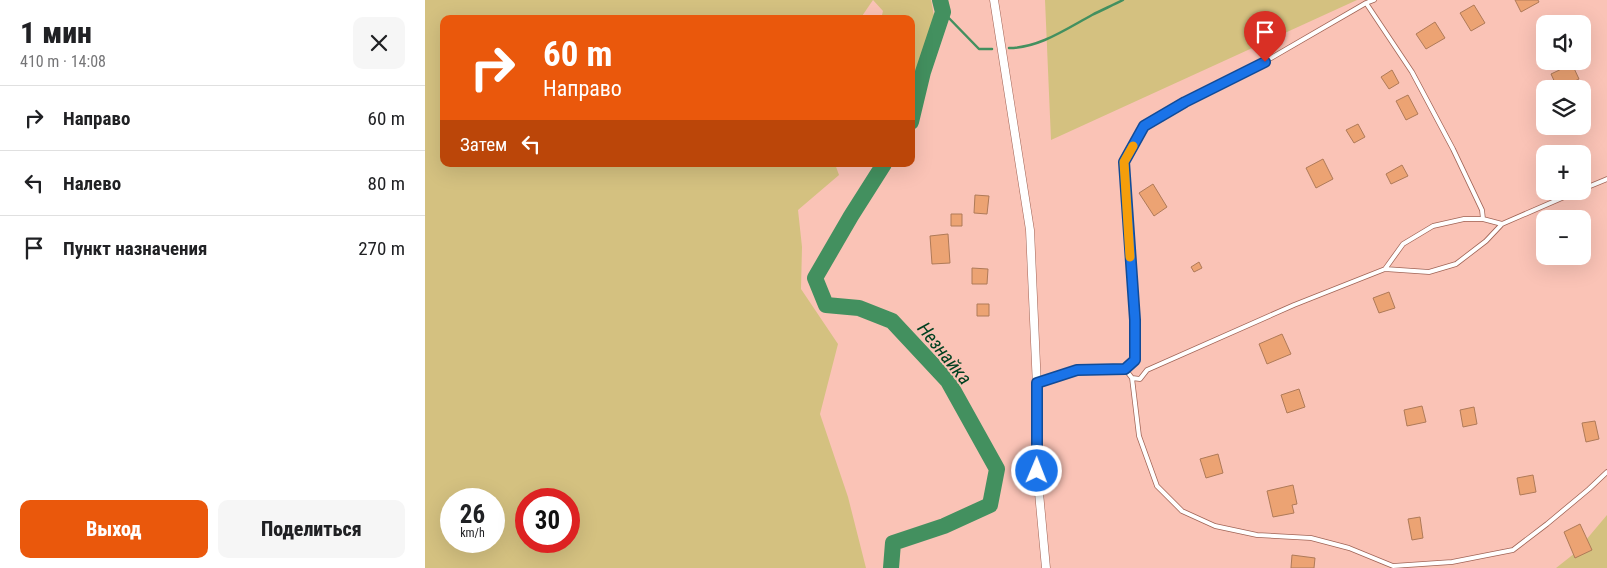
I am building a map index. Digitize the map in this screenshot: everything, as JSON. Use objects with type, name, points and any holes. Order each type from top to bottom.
[{"type":"street","points":[[994,0],[1030,230],[1037,383],[1037,471],[1046,568]]},
{"type":"lane","points":[[1037,383],[1077,370],[1125,369],[1135,360],[1135,320],[1124,162],[1144,126],[1185,102],[1252,69],[1366,3],[1375,0]]},
{"type":"lane","points":[[1366,3],[1416,81],[1453,149],[1482,210],[1483,219]]},
{"type":"lane","points":[[1591,186],[1607,179]]},
{"type":"lane","points":[[1133,378],[1140,379],[1147,370],[1293,305],[1385,269],[1429,272],[1456,264],[1486,241],[1502,224],[1557,200]]},
{"type":"lane","points":[[1385,269],[1403,244],[1433,226],[1464,219],[1483,219],[1502,224]]},
{"type":"lane","points":[[1125,369],[1133,378],[1139,436],[1157,486],[1182,512],[1215,526],[1257,535],[1311,538],[1349,548],[1393,566],[1453,562],[1513,550],[1547,524],[1607,472]]},
{"type":"shaded area","points":[[425,0],[873,0],[863,15],[440,15],[440,167],[836,167],[839,175],[798,210],[802,247],[801,289],[838,344],[820,414],[848,497],[866,568],[425,568]]},
{"type":"shaded area","points":[[873,0],[931,0],[935,21],[915,72],[915,15],[882,15],[883,11]]},
{"type":"shaded area","points":[[1045,0],[1357,0],[1051,140]]},
{"type":"shaded area","points":[[1607,515],[1607,568],[1556,568],[1575,553]]},
{"type":"building","points":[[1515,0],[1538,0],[1539,2],[1521,12]]},
{"type":"building","points":[[1474,5],[1485,23],[1471,31],[1460,13]]},
{"type":"building","points":[[1435,22],[1445,38],[1426,49],[1416,34]]},
{"type":"building","points":[[1392,70],[1399,83],[1389,89],[1381,77]]},
{"type":"building","points":[[1559,70],[1575,70],[1579,79],[1554,80],[1551,74]]},
{"type":"building","points":[[1408,95],[1418,114],[1406,120],[1396,101]]},
{"type":"building","points":[[1358,124],[1365,137],[1354,143],[1346,130]]},
{"type":"building","points":[[1323,159],[1333,179],[1316,188],[1306,168]]},
{"type":"building","points":[[1402,165],[1408,176],[1391,184],[1386,174]]},
{"type":"building","points":[[1153,184],[1167,207],[1154,216],[1139,193]]},
{"type":"building","points":[[975,195],[989,196],[987,214],[974,213]]},
{"type":"building","points":[[951,214],[962,214],[962,226],[951,226]]},
{"type":"building","points":[[948,234],[950,263],[932,264],[930,236]]},
{"type":"building","points":[[1199,262],[1202,268],[1194,272],[1191,267]]},
{"type":"building","points":[[972,268],[988,269],[987,284],[972,284]]},
{"type":"building","points":[[1389,292],[1395,308],[1379,313],[1373,298]]},
{"type":"building","points":[[977,304],[989,304],[989,316],[977,316]]},
{"type":"building","points":[[1282,334],[1291,354],[1267,364],[1259,344]]},
{"type":"building","points":[[1299,389],[1305,407],[1287,413],[1281,395]]},
{"type":"building","points":[[1422,406],[1426,422],[1407,426],[1404,410]]},
{"type":"building","points":[[1474,407],[1477,424],[1463,427],[1460,410]]},
{"type":"building","points":[[1595,421],[1599,439],[1586,442],[1582,423]]},
{"type":"building","points":[[1218,454],[1223,473],[1206,478],[1200,459]]},
{"type":"building","points":[[1533,475],[1536,492],[1520,495],[1517,478]]},
{"type":"building","points":[[1293,485],[1297,504],[1292,505],[1294,513],[1273,517],[1267,491]]},
{"type":"building","points":[[1420,517],[1423,538],[1412,540],[1408,519]]},
{"type":"building","points":[[1580,524],[1592,550],[1575,558],[1564,532]]},
{"type":"building","points":[[1292,555],[1315,558],[1314,568],[1291,568]]},
{"type":"waterway","name":"Незнайка","points":[[915,105],[923,72],[943,12],[940,0]]},
{"type":"waterway","points":[[1009,48],[1031,45],[1042,41],[1123,0]]},
{"type":"waterway","points":[[943,12],[979,49],[992,49]]},
{"type":"waterway","name":"Незнайка","points":[[882,167],[815,278],[826,305],[859,308],[892,321],[948,381],[997,469],[990,505],[944,526],[893,543],[891,568]]},
{"type":"slow traffic","points":[[1130,257],[1124,162],[1133,146]]},
{"type":"route","points":[[1037,471],[1037,383],[1077,370],[1125,369],[1135,360],[1135,320],[1124,162],[1144,126],[1185,102],[1265,62]]}]
